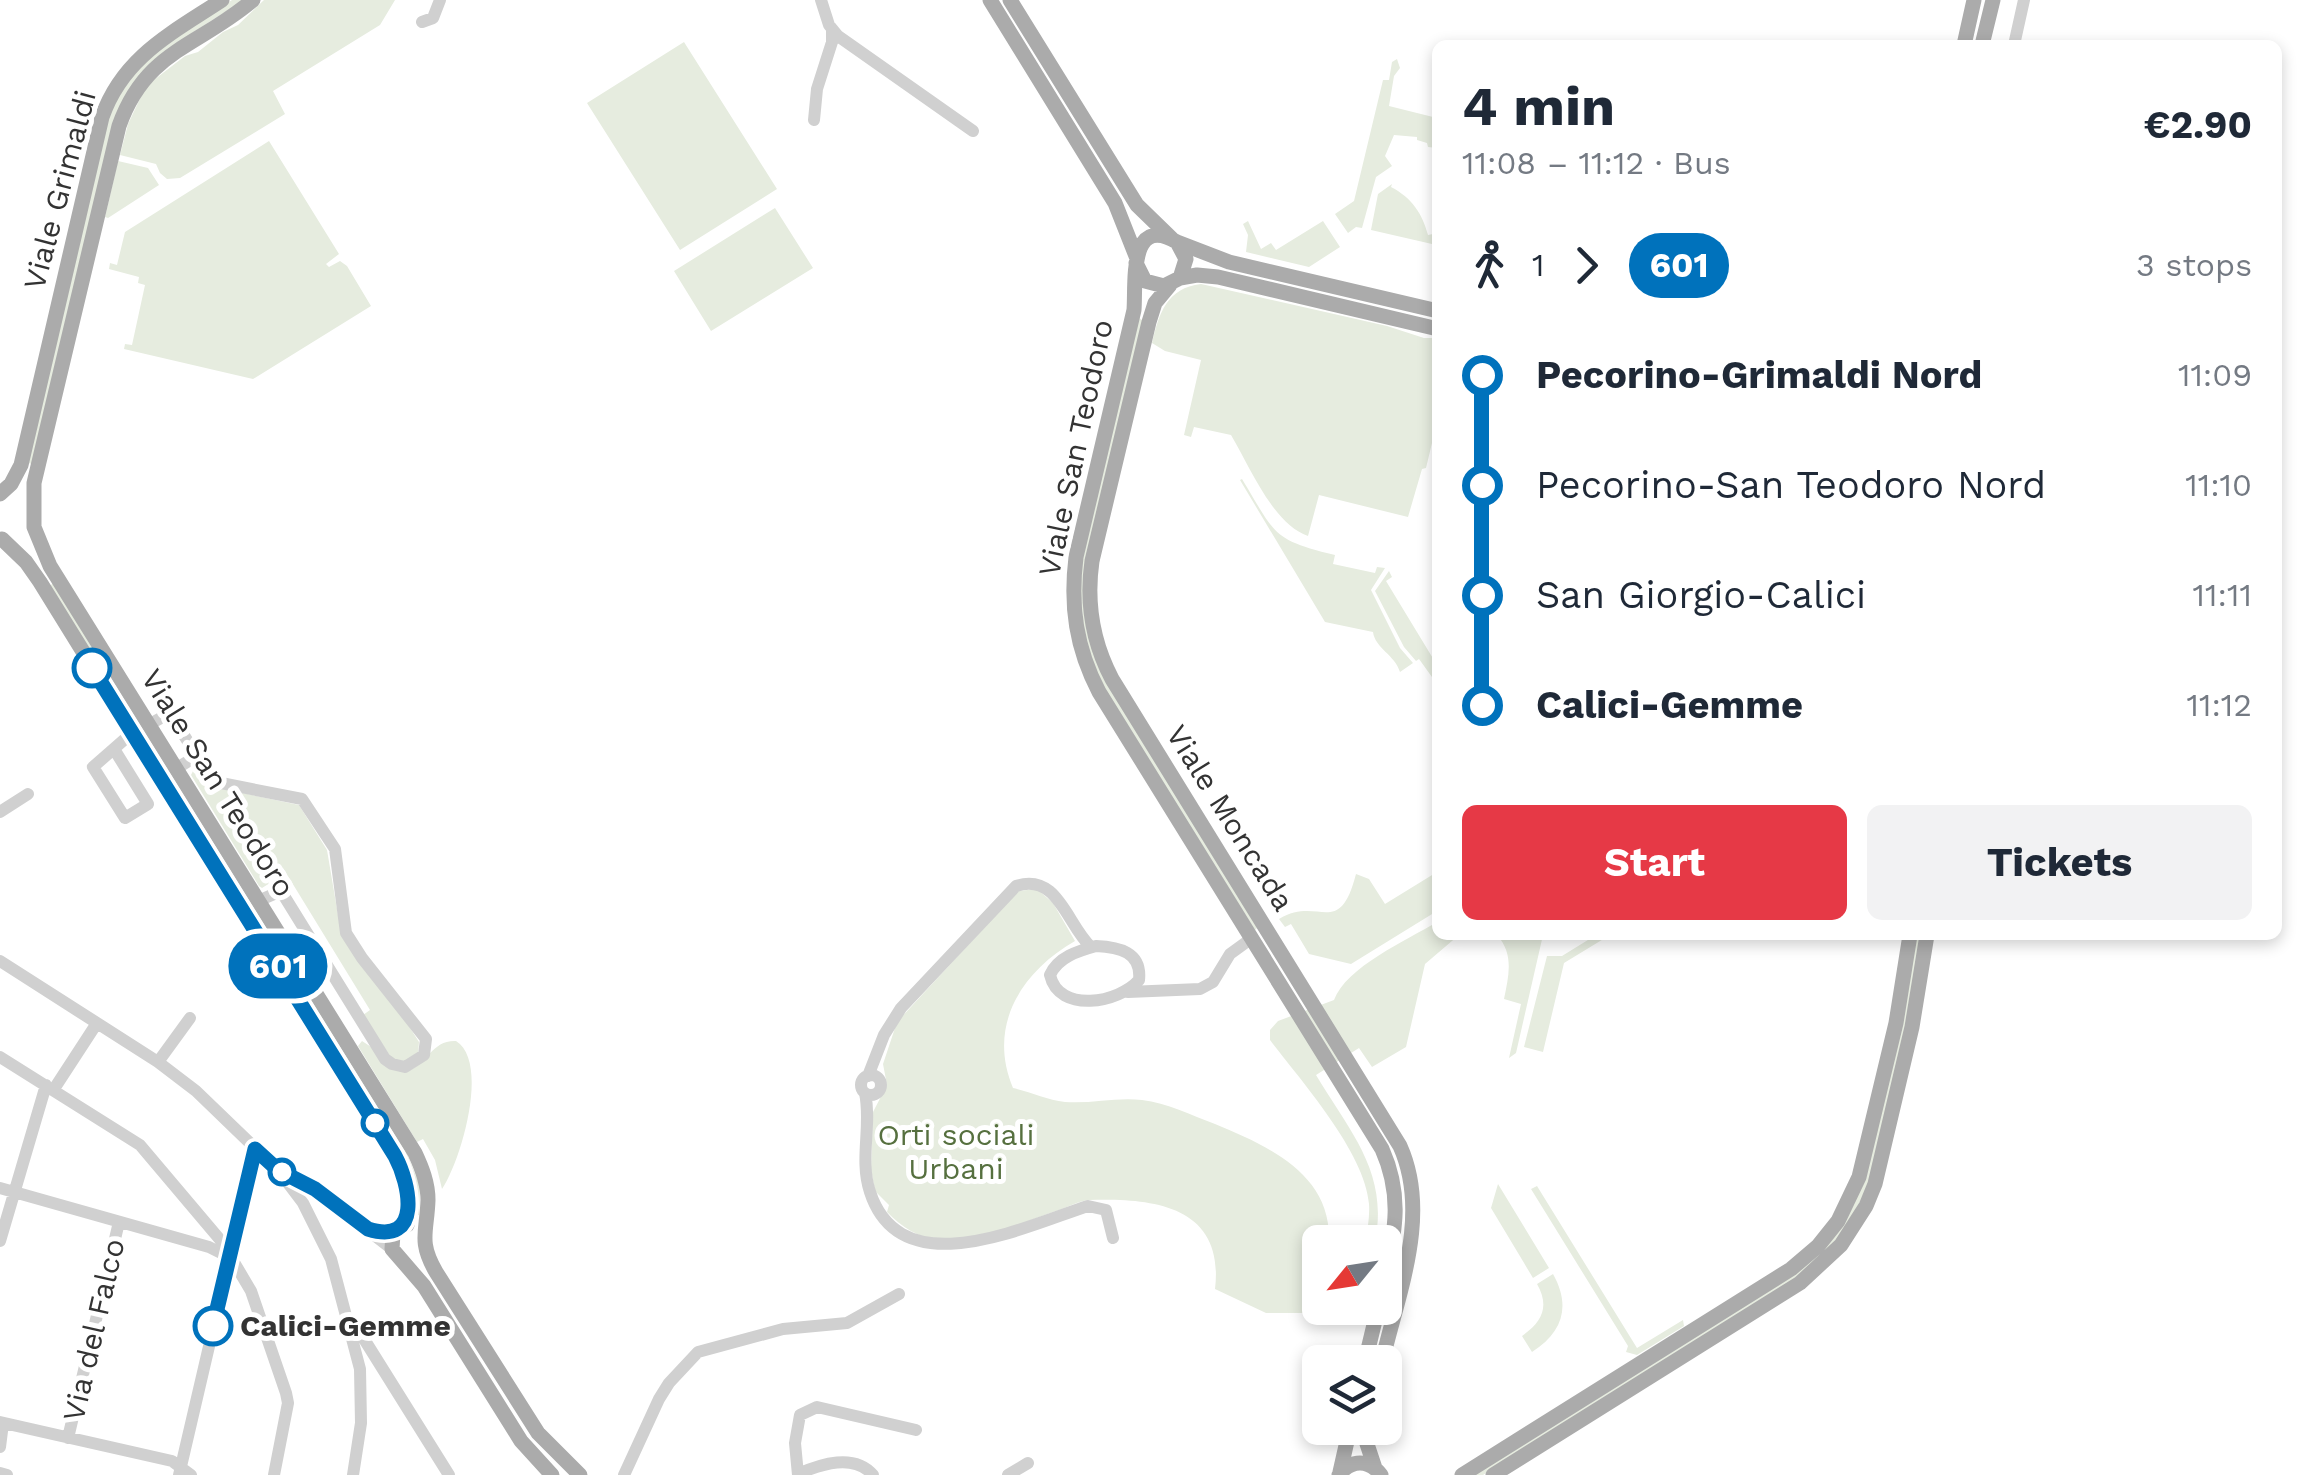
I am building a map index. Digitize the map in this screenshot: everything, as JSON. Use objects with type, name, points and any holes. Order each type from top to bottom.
[{"type":"main road","name":"Viale Grimaldi","points":[[0,494],[21,464],[110,95],[121,76],[151,46],[222,0]]},
{"type":"main road","name":"Viale San Teodoro","points":[[253,0],[161,61],[140,82],[127,104],[34,484],[33,514],[36,534],[50,566],[414,1153],[425,1175],[428,1201],[423,1239]]},
{"type":"main road","name":"Viale San Teodoro","points":[[990,0],[1123,218],[1136,260],[1141,319]]},
{"type":"main road","points":[[1010,0],[1137,205],[1174,240],[1186,259],[1175,281]]},
{"type":"main road","points":[[1965,40],[1974,0]]},
{"type":"main road","points":[[1983,40],[1992,0]]},
{"type":"main road","points":[[1123,218],[1134,219],[1137,205]]},
{"type":"main road","points":[[1432,310],[1220,260],[1174,240],[1152,237],[1142,244],[1136,260],[1145,280],[1157,286],[1196,275],[1218,277],[1432,328]]},
{"type":"main road","points":[[1218,277],[1214,266],[1220,260]]},
{"type":"main road","name":"Viale Moncada","points":[[1175,281],[1141,319],[1092,562],[1090,599],[1094,634],[1112,679],[1259,934],[1338,1061],[1400,1146],[1414,1187],[1412,1231],[1386,1345]]},
{"type":"main road","points":[[0,494],[18,494],[33,514],[22,537],[1,539]]},
{"type":"main road","points":[[1,539],[26,562],[40,582],[395,1156],[406,1176],[409,1196],[407,1214],[391,1238],[396,1252],[424,1286],[521,1441],[552,1475]]},
{"type":"main road","points":[[1462,1475],[1791,1269],[1829,1233],[1850,1198],[1864,1158],[1896,1023],[1909,940]]},
{"type":"main road","points":[[1493,1475],[1790,1290],[1815,1272],[1841,1245],[1866,1206],[1878,1174],[1912,1027],[1926,940]]},
{"type":"main road","points":[[1338,1061],[1393,1177],[1395,1225]]},
{"type":"main road","points":[[398,1228],[410,1225],[423,1239],[436,1272],[538,1433],[580,1475]]},
{"type":"main road","points":[[396,1252],[415,1256],[423,1239]]},
{"type":"main road","points":[[1340,1474],[1346,1445]]},
{"type":"main road","points":[[1367,1445],[1380,1473]]},
{"type":"main road","points":[[1340,1474],[1356,1463],[1380,1473]]},
{"type":"street","points":[[422,22],[432,18],[440,0]]},
{"type":"street","points":[[814,120],[816,90],[832,42],[832,31],[820,0]]},
{"type":"street","points":[[2015,40],[2024,0]]},
{"type":"street","points":[[832,31],[973,131]]},
{"type":"street","points":[[150,724],[170,713],[216,782],[302,800],[335,849],[346,932],[426,1039],[426,1048],[412,1065],[398,1066],[385,1058],[281,891],[258,900]]},
{"type":"street","points":[[114,748],[148,804],[125,818],[93,767],[114,748],[132,732]]},
{"type":"street","points":[[177,768],[197,756]]},
{"type":"street","points":[[0,812],[28,794]]},
{"type":"street","points":[[1091,948],[1050,889],[1034,882],[1016,886],[901,1008],[884,1035],[866,1120],[865,1167],[870,1193],[883,1215],[912,1238],[939,1245],[978,1241],[1088,1206],[1106,1210],[1113,1238]]},
{"type":"street","points":[[1075,929],[1079,944],[1076,952]]},
{"type":"street","points":[[1125,992],[1139,980],[1137,960],[1110,946],[1076,952],[1052,970],[1052,982],[1060,992],[1092,1001],[1125,992],[1200,989],[1208,986],[1230,954],[1259,934]]},
{"type":"street","points":[[0,962],[158,1062],[196,1091],[278,1170],[303,1203],[325,1240],[360,1369],[361,1423],[353,1475]]},
{"type":"street","points":[[1140,973],[1162,988]]},
{"type":"street","points":[[158,1062],[190,1018]]},
{"type":"street","points":[[0,1241],[7,1190],[50,1087],[96,1023]]},
{"type":"street","points":[[346,1041],[366,1029]]},
{"type":"street","points":[[0,1057],[140,1145],[222,1242],[251,1291],[288,1402],[274,1475]]},
{"type":"street","points":[[184,1472],[255,1149]]},
{"type":"street","points":[[278,1170],[315,1189],[396,1252]]},
{"type":"street","points":[[303,1203],[315,1189]]},
{"type":"street","points":[[7,1190],[229,1256]]},
{"type":"street","name":"Via del Falco","points":[[68,1438],[119,1222]]},
{"type":"street","points":[[368,1229],[384,1233],[398,1228]]},
{"type":"street","points":[[624,1475],[668,1382],[698,1352],[799,1326],[847,1323],[899,1294]]},
{"type":"street","points":[[347,1313],[449,1475]]},
{"type":"street","points":[[873,1475],[868,1468],[836,1462],[798,1474],[795,1443],[800,1415],[817,1407],[916,1430]]},
{"type":"street","points":[[0,1447],[2,1423],[172,1461],[184,1472]]},
{"type":"street","points":[[1008,1475],[1028,1463]]},
{"type":"green space","points":[[232,0],[244,0],[151,65],[124,99],[114,121],[32,464],[28,463],[108,119],[144,64],[177,36]]},
{"type":"green space","points":[[264,0],[395,0],[380,25],[273,91],[285,114],[180,178],[167,179],[156,164],[120,155],[128,124],[146,86],[185,56],[198,52],[238,25]]},
{"type":"green space","points":[[684,42],[777,189],[680,250],[587,103]]},
{"type":"green space","points":[[1397,59],[1400,68],[1394,76],[1389,106],[1432,117],[1432,147],[1417,137],[1394,135],[1385,156],[1392,166],[1376,177],[1362,228],[1348,233],[1335,214],[1354,201],[1383,80],[1389,80],[1392,62]]},
{"type":"green space","points":[[269,141],[339,254],[326,264],[329,267],[340,261],[347,266],[371,306],[253,379],[124,349],[125,344],[132,345],[145,285],[138,283],[139,277],[109,269],[110,263],[117,265],[125,232]]},
{"type":"green space","points":[[118,161],[148,168],[159,185],[108,218],[105,217]]},
{"type":"green space","points":[[1392,184],[1405,196],[1423,220],[1428,235],[1432,234],[1432,244],[1371,230],[1378,194]]},
{"type":"green space","points":[[775,208],[813,268],[711,331],[674,271]]},
{"type":"green space","points":[[1248,221],[1261,249],[1271,243],[1276,250],[1323,221],[1340,247],[1309,267],[1246,252],[1248,235],[1243,224]]},
{"type":"green space","points":[[1201,284],[1432,338],[1432,443],[1408,517],[1319,495],[1308,536],[1295,530],[1273,507],[1231,435],[1194,427],[1191,437],[1184,435],[1201,360],[1165,351],[1152,343],[1166,304],[1189,286]]},
{"type":"green space","points":[[1138,317],[1143,321],[1087,630],[1255,930],[1104,689],[1085,643],[1079,575]]},
{"type":"green space","points":[[1242,479],[1269,523],[1286,539],[1335,555],[1333,564],[1375,573],[1377,567],[1385,568],[1371,590],[1400,648],[1413,663],[1400,672],[1373,632],[1325,622]]},
{"type":"green space","points":[[1389,571],[1392,577],[1386,581],[1432,657],[1432,677],[1404,647],[1375,591]]},
{"type":"green space","points":[[53,583],[405,1149],[420,1186],[419,1215],[415,1216],[415,1203],[50,586]]},
{"type":"green space","points":[[195,767],[210,786],[299,805],[327,850],[338,915],[419,1042],[418,1054],[408,1062],[392,1059],[363,1015],[370,1010],[283,868],[275,873],[278,878],[262,888],[259,886],[191,775]]},
{"type":"green space","points":[[1356,874],[1369,879],[1385,904],[1432,875],[1432,914],[1351,964],[1309,954],[1291,924],[1285,927],[1279,919],[1306,911],[1335,911],[1349,894]]},
{"type":"green space","name":"Orti sociali Urbani","points":[[1037,889],[1053,903],[1075,941],[1039,968],[1014,1003],[1004,1043],[1013,1088],[1065,1102],[1132,1099],[1161,1104],[1256,1142],[1293,1166],[1320,1198],[1328,1225],[1302,1225],[1302,1313],[1266,1313],[1215,1289],[1215,1261],[1208,1239],[1196,1223],[1159,1205],[1085,1201],[1001,1231],[955,1240],[918,1234],[887,1212],[889,1205],[875,1191],[871,1169],[873,1112],[887,1085],[883,1064],[897,1022],[1018,891]]},
{"type":"green space","points":[[1432,925],[1432,940],[1453,940],[1425,964],[1406,1047],[1372,1067],[1359,1048],[1316,1075],[1364,1154],[1376,1194],[1377,1225],[1368,1225],[1365,1184],[1344,1140],[1270,1040],[1270,1030],[1278,1021],[1334,1000],[1351,976]]},
{"type":"green space","points":[[1542,940],[1516,1053],[1509,1058],[1521,1004],[1504,999],[1508,957],[1502,942]]},
{"type":"green space","points":[[1588,940],[1602,940],[1564,963],[1543,1052],[1524,1047],[1547,956],[1562,956]]},
{"type":"green space","points":[[1914,940],[1920,940],[1907,1025],[1871,1178],[1847,1229],[1797,1280],[1483,1475],[1470,1475],[1796,1272],[1843,1222]]},
{"type":"green space","points":[[362,1041],[408,1071],[441,1044],[456,1041],[466,1052],[471,1069],[469,1112],[457,1157],[442,1189],[435,1160],[423,1139],[417,1142],[358,1046]]},
{"type":"green space","points":[[1498,1184],[1549,1268],[1533,1278],[1491,1208]]},
{"type":"green space","points":[[1537,1186],[1637,1348],[1683,1320],[1684,1326],[1637,1355],[1626,1352],[1628,1346],[1531,1189]]},
{"type":"green space","points":[[1553,1274],[1562,1297],[1561,1318],[1551,1336],[1532,1352],[1522,1336],[1542,1313],[1543,1300],[1537,1284]]},
{"type":"bus line","name":"601","points":[[92,668],[406,1176],[407,1214],[400,1226],[390,1232],[377,1232],[315,1189],[278,1170],[255,1149],[213,1326]]},
{"type":"place","name":"Calici-Gemme","points":[[213,1326]]}]
